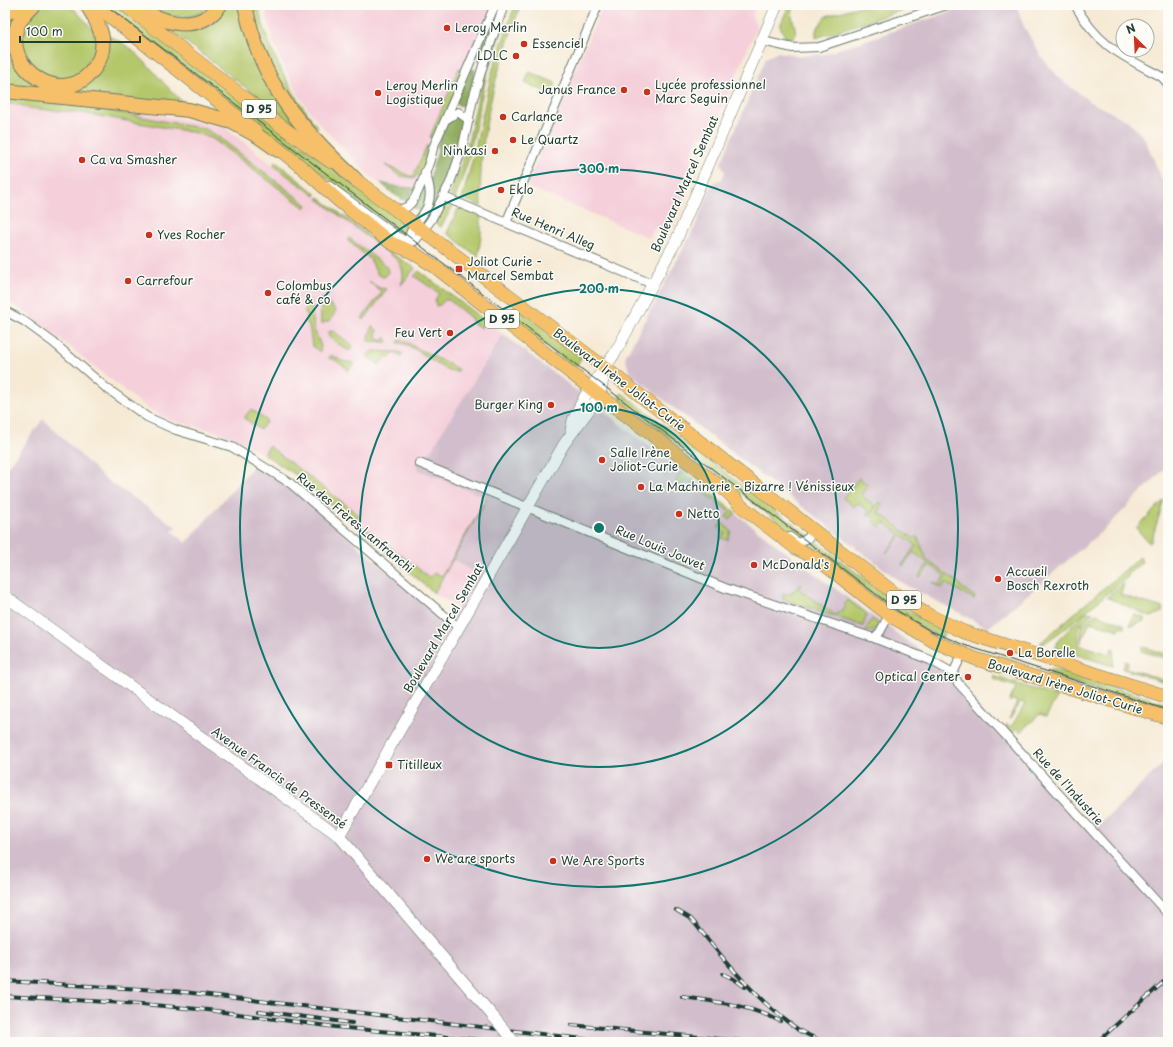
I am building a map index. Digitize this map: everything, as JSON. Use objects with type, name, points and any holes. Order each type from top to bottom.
[{"type":"highway","points":[[5,14],[20,5]]},
{"type":"highway","points":[[34,5],[17,24],[14,35],[15,54],[18,62],[33,78],[42,84],[60,86],[78,82],[87,77],[99,61],[102,52],[103,38],[101,31],[87,5]]},
{"type":"highway","points":[[132,5],[165,22],[184,24],[202,20],[210,15],[220,5]]},
{"type":"highway","points":[[245,5],[256,46],[274,87],[307,133],[356,180]]},
{"type":"highway","points":[[5,91],[189,110],[243,127],[278,150]]},
{"type":"main road","name":"Boulevard Irène Joliot-Curie","points":[[95,5],[210,93],[278,150],[304,169],[339,201],[391,243],[410,247],[595,392],[729,493],[743,509],[797,549],[816,558],[889,615],[914,631],[962,655],[1168,718]]},
{"type":"main road","name":"Boulevard Irène Joliot-Curie","points":[[125,5],[281,126],[395,209],[605,368],[903,600],[930,616],[964,632],[1168,696]]},
{"type":"main road","points":[[962,655],[964,632]]},
{"type":"street","points":[[395,209],[401,209],[410,204],[426,172],[446,120],[495,5]]},
{"type":"street","points":[[473,99],[504,5]]},
{"type":"street","points":[[506,223],[598,5]]},
{"type":"street","name":"Boulevard Marcel Sembat","points":[[339,836],[570,432],[579,424],[605,368],[652,284],[690,210],[777,5]]},
{"type":"street","points":[[762,41],[793,48],[819,47],[947,5]]},
{"type":"street","points":[[1075,5],[1094,34],[1108,47],[1162,77],[1168,84]]},
{"type":"street","points":[[419,228],[444,197],[457,165],[469,120],[479,63],[473,57]]},
{"type":"street","points":[[446,120],[458,112],[469,120]]},
{"type":"street","points":[[410,247],[430,200],[430,186],[426,172]]},
{"type":"street","name":"Rue Henri Alleg","points":[[444,197],[652,284]]},
{"type":"street","name":"Rue des Frères Lanfranchi","points":[[5,311],[30,325],[105,386],[147,417],[176,430],[232,447],[290,483],[459,628]]},
{"type":"street","name":"Rue Louis Jouvet","points":[[419,463],[725,588],[874,638],[930,660]]},
{"type":"street","name":"Boulevard Irène Joliot-Curie","points":[[729,493],[798,543],[808,538],[814,530]]},
{"type":"street","name":"Avenue Francis de Pressensé","points":[[5,596],[339,836],[514,1042]]},
{"type":"street","points":[[874,638],[881,631],[889,615]]},
{"type":"street","points":[[953,673],[962,655]]},
{"type":"street","name":"Rue de l'Industrie","points":[[930,660],[953,673],[961,686],[1168,914]]},
{"type":"shaded area","name":"Leroy Merlin Logistique","points":[[264,5],[492,5],[410,197],[380,184],[367,173],[326,131],[310,112],[298,94],[282,63],[273,41]]},
{"type":"shaded area","name":"Lycée professionnel Marc Seguin","points":[[603,5],[757,5],[752,16],[757,27],[713,129],[697,139],[693,149],[692,160],[682,183],[685,196],[671,227],[668,225],[664,231],[654,228],[650,238],[526,186]]},
{"type":"shaded area","points":[[970,5],[1016,5],[1024,27],[1041,56],[1059,78],[1090,102],[1128,121],[1145,139],[1168,193],[1168,465],[1108,526],[988,628],[902,583],[630,374],[625,357],[695,227],[713,183],[722,179],[725,172],[721,163],[766,58],[778,52],[801,56],[825,54]]},
{"type":"shaded area","points":[[5,104],[82,113],[138,111],[224,127],[273,165],[276,162],[391,253],[410,264],[503,334],[426,458],[420,456],[419,470],[487,498],[453,560],[477,574],[458,607],[433,593],[299,477],[244,443],[215,431],[169,420],[148,409],[27,313],[5,300]]},
{"type":"shaded area","points":[[503,334],[804,566],[939,664],[1092,832],[1168,759],[1168,1042],[5,1042],[5,470],[43,419],[104,478],[176,527],[172,531],[186,543],[255,464],[302,497],[448,624],[477,574],[453,560],[487,498],[419,470],[415,463],[420,456],[426,458]]},
{"type":"green space","points":[[40,5],[70,5],[96,32],[95,53],[87,68],[75,76],[62,79],[48,77],[36,71],[27,60],[21,46],[22,30],[27,20]]},
{"type":"green space","points":[[101,5],[117,5],[410,227],[404,235],[402,235]]},
{"type":"green space","points":[[154,5],[212,5],[200,13],[177,17],[163,16],[160,10]]},
{"type":"green space","points":[[227,5],[242,5],[297,127],[164,25]]},
{"type":"green space","points":[[252,5],[258,5],[268,39],[281,70],[289,85],[318,128],[308,124],[280,84],[259,37]]},
{"type":"green space","points":[[515,5],[521,5],[496,79],[485,129],[482,154],[481,206],[462,199],[473,158],[492,72]]},
{"type":"green space","points":[[789,5],[793,5],[792,14],[795,30],[794,39],[785,37],[780,26]]},
{"type":"green space","points":[[864,5],[917,5],[816,38],[816,30],[826,16]]},
{"type":"green space","points":[[496,7],[501,8],[481,60],[477,55]]},
{"type":"green space","points":[[505,9],[508,10],[487,73],[468,161],[455,199],[450,195],[467,148],[484,70]]},
{"type":"green space","points":[[14,16],[14,22],[9,40],[9,49],[14,65],[26,77],[40,87],[48,90],[5,88],[5,23]]},
{"type":"green space","points":[[109,36],[132,50],[170,90],[190,108],[61,92],[76,88],[109,41]]},
{"type":"green space","points":[[459,68],[465,71],[433,140],[430,137]]},
{"type":"green space","points":[[471,69],[475,70],[468,107],[455,104]]},
{"type":"green space","points":[[529,72],[556,83],[551,94],[525,83]]},
{"type":"green space","points":[[5,97],[101,109],[205,129],[216,135],[307,205],[305,208],[213,139],[202,134],[82,113],[27,108],[21,105],[5,104]]},
{"type":"green space","points":[[458,115],[464,121],[458,146],[440,194],[428,218],[425,215],[432,170],[438,151],[437,146],[446,125]]},
{"type":"green space","points":[[427,145],[430,151],[421,172],[415,178],[400,176],[385,165],[413,177]]},
{"type":"green space","points":[[276,162],[316,194],[315,196],[273,165]]},
{"type":"green space","points":[[381,183],[398,187],[414,188],[407,202],[392,193]]},
{"type":"green space","points":[[425,184],[428,188],[425,203],[420,212],[413,207]]},
{"type":"green space","points":[[319,197],[391,253],[415,268],[401,285],[403,271],[396,259],[318,199]]},
{"type":"green space","points":[[446,202],[454,204],[441,227],[435,223]]},
{"type":"green space","points":[[459,207],[481,217],[481,236],[478,257],[447,233]]},
{"type":"green space","points":[[349,238],[387,267],[388,272],[385,277],[378,275],[370,259],[347,240]]},
{"type":"green space","points":[[419,271],[484,320],[481,328],[473,323],[471,318],[449,300],[445,300],[440,305],[436,306],[435,300],[439,293],[414,276]]},
{"type":"green space","points":[[369,281],[379,288],[387,289],[364,320],[362,318],[382,292]]},
{"type":"green space","points":[[322,298],[336,310],[331,320],[321,324],[320,299]]},
{"type":"green space","points":[[306,299],[311,301],[314,329],[321,346],[320,352],[312,346],[309,326],[305,320],[308,315],[304,312],[307,307],[304,302]]},
{"type":"green space","points":[[514,306],[583,357],[574,368],[507,315]]},
{"type":"green space","points":[[372,326],[378,331],[375,336],[382,341],[386,337],[387,342],[368,341]]},
{"type":"green space","points":[[333,331],[351,344],[353,347],[351,350],[347,350],[329,337],[328,332]]},
{"type":"green space","points":[[400,339],[458,369],[458,371],[452,371],[445,368],[414,348],[398,343]]},
{"type":"green space","points":[[372,351],[399,352],[403,354],[401,357],[394,353],[390,358],[386,356],[379,365],[367,356]]},
{"type":"green space","points":[[331,355],[342,361],[353,363],[353,365],[347,372],[348,369],[332,358],[330,360],[329,357]]},
{"type":"green space","points":[[622,393],[887,596],[908,611],[945,631],[942,639],[903,617],[882,602],[618,398]]},
{"type":"green space","points":[[251,409],[267,421],[260,430],[244,418]]},
{"type":"green space","points":[[269,446],[359,515],[353,523],[299,477],[264,454]]},
{"type":"green space","points":[[681,471],[736,513],[730,519],[726,517],[730,512],[687,480],[681,485],[675,482]]},
{"type":"green space","points":[[859,478],[868,485],[861,495],[874,505],[869,516],[867,514],[869,511],[858,503],[854,507],[843,498]]},
{"type":"green space","points":[[487,498],[434,593],[362,531],[366,528],[429,577],[435,573],[442,576]]},
{"type":"green space","points":[[1164,500],[1151,542],[1148,542],[1136,528]]},
{"type":"green space","points":[[880,502],[883,505],[878,512],[914,539],[917,536],[927,560],[961,585],[960,586],[975,597],[974,599],[945,583],[942,588],[933,584],[933,582],[939,585],[945,576],[930,565],[920,577],[919,576],[928,563],[913,552],[903,566],[902,565],[916,545],[902,535],[886,553],[900,534],[884,522],[880,527],[873,521],[875,519],[871,516],[875,507]]},
{"type":"green space","points":[[722,523],[731,531],[728,540],[721,538],[725,533],[718,528]]},
{"type":"green space","points":[[1140,557],[1142,562],[1128,574],[1129,576],[1065,628],[1043,644],[1040,643]]},
{"type":"green space","points":[[1124,583],[1121,595],[1163,608],[1162,612],[1151,617],[1107,597]]},
{"type":"green space","points":[[801,584],[802,585],[799,589],[835,615],[846,607],[844,605],[848,600],[867,614],[863,626],[783,599],[783,594],[790,594]]},
{"type":"green space","points":[[1086,612],[1093,613],[1078,626],[1079,645],[1110,654],[1112,648],[1114,649],[1113,666],[1055,648],[1059,639]]},
{"type":"green space","points":[[1096,614],[1124,624],[1125,628],[1120,626],[1119,630],[1090,622],[1081,643],[1081,625]]},
{"type":"green space","points":[[1134,615],[1144,617],[1144,621],[1131,626],[1130,624]]},
{"type":"green space","points":[[872,619],[879,624],[872,631],[867,632],[865,631]]},
{"type":"green space","points":[[1143,647],[1168,655],[1168,659],[1141,651]]},
{"type":"green space","points":[[1125,661],[1128,662],[1126,668],[1168,681],[1168,683],[1123,669]]},
{"type":"green space","points":[[1051,668],[1168,704],[1168,712],[1049,675]]},
{"type":"green space","points":[[994,676],[1057,697],[1046,717],[1040,714],[1020,732],[1017,728],[1011,734],[1005,728],[1007,724],[1011,727],[1025,704],[1021,702],[1009,719],[1017,702],[1012,700],[1009,702],[1016,687],[993,679]]},
{"type":"tram line","points":[[106,5],[898,611],[929,630],[964,645],[1168,710]]},
{"type":"railway","points":[[676,910],[691,919],[733,970],[759,997],[803,1033]]},
{"type":"railway","points":[[723,974],[734,979],[745,987]]},
{"type":"railway","points":[[1097,1042],[1168,978]]},
{"type":"railway","points":[[5,981],[175,991],[609,1042]]},
{"type":"railway","points":[[5,996],[142,1004],[208,1010],[335,1027],[504,1042]]},
{"type":"railway","points":[[682,997],[745,1008],[757,1011],[780,1021]]},
{"type":"railway","points":[[259,1011],[352,1023]]},
{"type":"railway","points":[[571,1025],[752,1042]]},
{"type":"railway","points":[[798,1030],[823,1042]]},
{"type":"place","name":"Leroy Merlin","points":[[447,28]]},
{"type":"place","name":"Essenciel","points":[[524,44]]},
{"type":"place","name":"LDLC","points":[[516,56]]},
{"type":"place","name":"Janus France","points":[[624,90]]},
{"type":"place","name":"Lycée professionnel Marc Seguin","points":[[647,92]]},
{"type":"place","name":"Leroy Merlin Logistique","points":[[378,93]]},
{"type":"place","name":"Carlance","points":[[503,117]]},
{"type":"place","name":"Le Quartz","points":[[513,140]]},
{"type":"place","name":"Ninkasi","points":[[495,151]]},
{"type":"place","name":"Ca va Smasher","points":[[82,160]]},
{"type":"place","name":"Eklo","points":[[501,190]]},
{"type":"place","name":"Yves Rocher","points":[[149,235]]},
{"type":"place","name":"Joliot Curie - Marcel Sembat","points":[[459,269]]},
{"type":"place","name":"Carrefour","points":[[128,281]]},
{"type":"place","name":"Colombus café & co","points":[[268,293]]},
{"type":"place","name":"Feu Vert","points":[[450,333]]},
{"type":"place","name":"Burger King","points":[[551,405]]},
{"type":"place","name":"Salle Irène Joliot-Curie","points":[[602,460]]},
{"type":"place","name":"La Machinerie - Bizarre ! Vénissieux","points":[[641,487]]},
{"type":"place","name":"Netto","points":[[679,514]]},
{"type":"place","name":"McDonald's","points":[[754,565]]},
{"type":"place","name":"Accueil Bosch Rexroth","points":[[998,579]]},
{"type":"place","name":"La Borelle","points":[[1010,653]]},
{"type":"place","name":"Optical Center","points":[[968,677]]},
{"type":"place","name":"Titilleux","points":[[389,765]]},
{"type":"place","name":"We are sports","points":[[427,859]]},
{"type":"place","name":"We Are Sports","points":[[553,861]]}]
